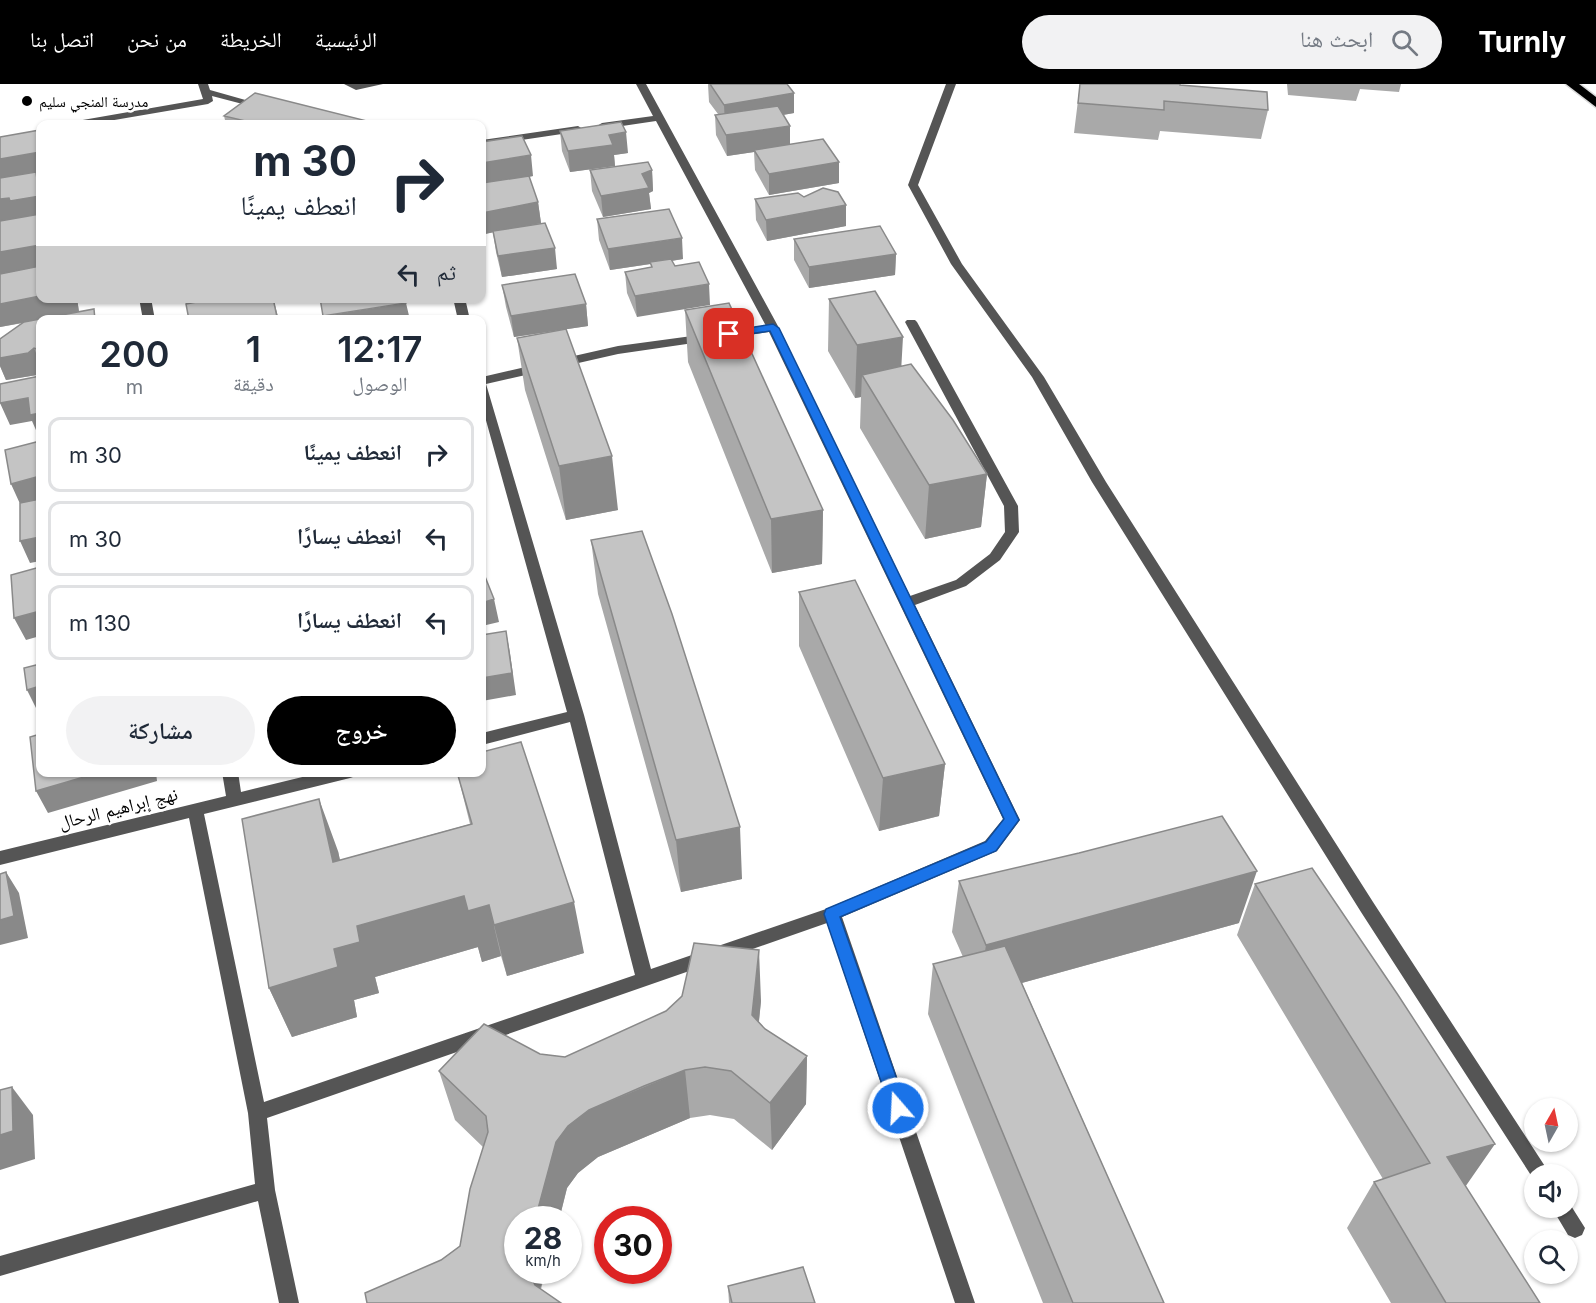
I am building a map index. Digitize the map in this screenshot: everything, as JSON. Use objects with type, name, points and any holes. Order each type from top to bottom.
[{"type":"highway","points":[[1572,84],[1596,103]]},
{"type":"street","points":[[349,84],[356,87],[378,84]]},
{"type":"street","points":[[257,1113],[832,914],[991,846],[1012,820],[773,328],[641,84]]},
{"type":"street","points":[[951,84],[913,185],[957,264],[1038,377],[1099,482],[1367,907],[1534,1164]]},
{"type":"street","points":[[204,88],[271,109]]},
{"type":"street","points":[[118,120],[208,101],[204,88]]},
{"type":"street","points":[[486,142],[658,118]]},
{"type":"street","points":[[907,603],[961,583],[995,557],[1012,532],[1011,506],[911,322]]},
{"type":"street","points":[[486,380],[618,350],[773,328]]},
{"type":"street","points":[[486,400],[576,715],[645,978]]},
{"type":"street","points":[[486,738],[576,715]]},
{"type":"street","points":[[231,777],[235,801]]},
{"type":"street","name":"نهج إبراهيم الرحال","points":[[0,858],[330,777]]},
{"type":"street","points":[[195,809],[257,1113],[265,1190],[289,1303]]},
{"type":"street","points":[[832,914],[965,1303]]},
{"type":"street","points":[[0,1266],[265,1190]]},
{"type":"street","points":[[1568,1218],[1575,1228]]},
{"type":"building","points":[[710,84],[787,84],[794,93],[724,105]]},
{"type":"building","points":[[1080,84],[1180,84],[1267,92],[1268,110],[1164,101],[1164,110],[1078,103]]},
{"type":"building","points":[[255,93],[363,120],[241,120],[224,116]]},
{"type":"building","points":[[778,106],[790,126],[726,135],[715,115]]},
{"type":"building","points":[[621,122],[626,132],[609,135],[613,145],[568,151],[560,131]]},
{"type":"building","points":[[36,131],[36,153],[0,159],[0,137]]},
{"type":"building","points":[[522,136],[531,155],[486,162],[486,141]]},
{"type":"building","points":[[823,139],[839,162],[769,174],[754,150]]},
{"type":"building","points":[[648,162],[652,170],[642,174],[649,188],[601,196],[590,170]]},
{"type":"building","points":[[36,172],[36,197],[10,201],[9,198],[0,199],[0,178]]},
{"type":"building","points":[[529,176],[538,202],[486,212],[486,182]]},
{"type":"building","points":[[823,188],[838,192],[846,205],[766,220],[755,199],[798,193],[804,197]]},
{"type":"building","points":[[669,209],[682,238],[608,249],[597,219]]},
{"type":"building","points":[[36,215],[36,246],[0,252],[0,221]]},
{"type":"building","points":[[545,223],[555,248],[498,256],[493,231]]},
{"type":"building","points":[[880,226],[896,254],[809,267],[794,239]]},
{"type":"building","points":[[671,259],[675,266],[699,262],[709,284],[635,296],[625,272],[652,267],[650,262]]},
{"type":"building","points":[[36,267],[36,297],[0,304],[0,274]]},
{"type":"building","points":[[575,274],[586,304],[511,316],[502,285]]},
{"type":"building","points":[[875,291],[903,337],[857,345],[829,299]]},
{"type":"building","points":[[274,303],[277,315],[188,315],[186,304]]},
{"type":"building","points":[[321,303],[406,303],[329,315],[323,315]]},
{"type":"building","points":[[729,303],[823,510],[771,519],[685,310]]},
{"type":"building","points":[[94,309],[95,315],[62,315]]},
{"type":"building","points":[[36,320],[36,349],[28,353],[0,358],[0,339],[24,322]]},
{"type":"building","points":[[566,329],[612,456],[559,466],[517,338]]},
{"type":"building","points":[[911,364],[953,420],[987,474],[929,485],[862,375]]},
{"type":"building","points":[[36,377],[36,414],[30,415],[28,398],[0,403],[0,384]]},
{"type":"building","points":[[36,442],[36,477],[11,484],[5,450]]},
{"type":"building","points":[[36,500],[36,538],[20,541],[20,503]]},
{"type":"building","points":[[642,531],[672,614],[740,827],[676,840],[591,540]]},
{"type":"building","points":[[36,568],[36,612],[14,618],[11,575]]},
{"type":"building","points":[[486,579],[494,599],[486,602]]},
{"type":"building","points":[[855,580],[945,764],[883,778],[799,592]]},
{"type":"building","points":[[506,631],[512,673],[486,677],[486,634]]},
{"type":"building","points":[[36,665],[36,687],[27,690],[24,668]]},
{"type":"building","points":[[36,735],[36,777],[84,777],[36,791],[30,737]]},
{"type":"building","points":[[521,742],[574,902],[494,925],[489,905],[468,911],[464,896],[357,926],[360,942],[334,949],[338,967],[269,988],[242,819],[319,799],[333,862],[472,824],[458,777],[486,777],[486,751]]},
{"type":"building","points":[[1222,816],[1257,871],[986,945],[959,881],[1079,853]]},
{"type":"building","points":[[1312,868],[1495,1144],[1447,1157],[1524,1278],[1524,1284],[1528,1284],[1540,1303],[1446,1303],[1374,1182],[1430,1163],[1255,884]]},
{"type":"building","points":[[6,872],[14,916],[0,920],[0,874]]},
{"type":"building","points":[[694,943],[759,950],[752,1015],[765,1029],[807,1056],[770,1103],[731,1071],[705,1067],[685,1070],[644,1086],[589,1110],[568,1126],[556,1142],[539,1206],[504,1206],[504,1284],[535,1284],[561,1303],[367,1303],[365,1293],[441,1260],[460,1246],[470,1189],[488,1132],[486,1116],[439,1071],[484,1024],[540,1054],[565,1057],[666,1011],[682,996]]},
{"type":"building","points":[[1005,946],[1164,1303],[1073,1303],[933,964]]},
{"type":"building","points":[[12,1087],[13,1131],[0,1135],[0,1090]]},
{"type":"building","points":[[803,1267],[815,1303],[732,1303],[728,1286]]},
{"type":"place","name":"مدرسة المنجي سليم","points":[[27,101]]},
{"type":"route","points":[[729,334],[773,328],[1012,820],[991,846],[832,914],[898,1108]]}]
